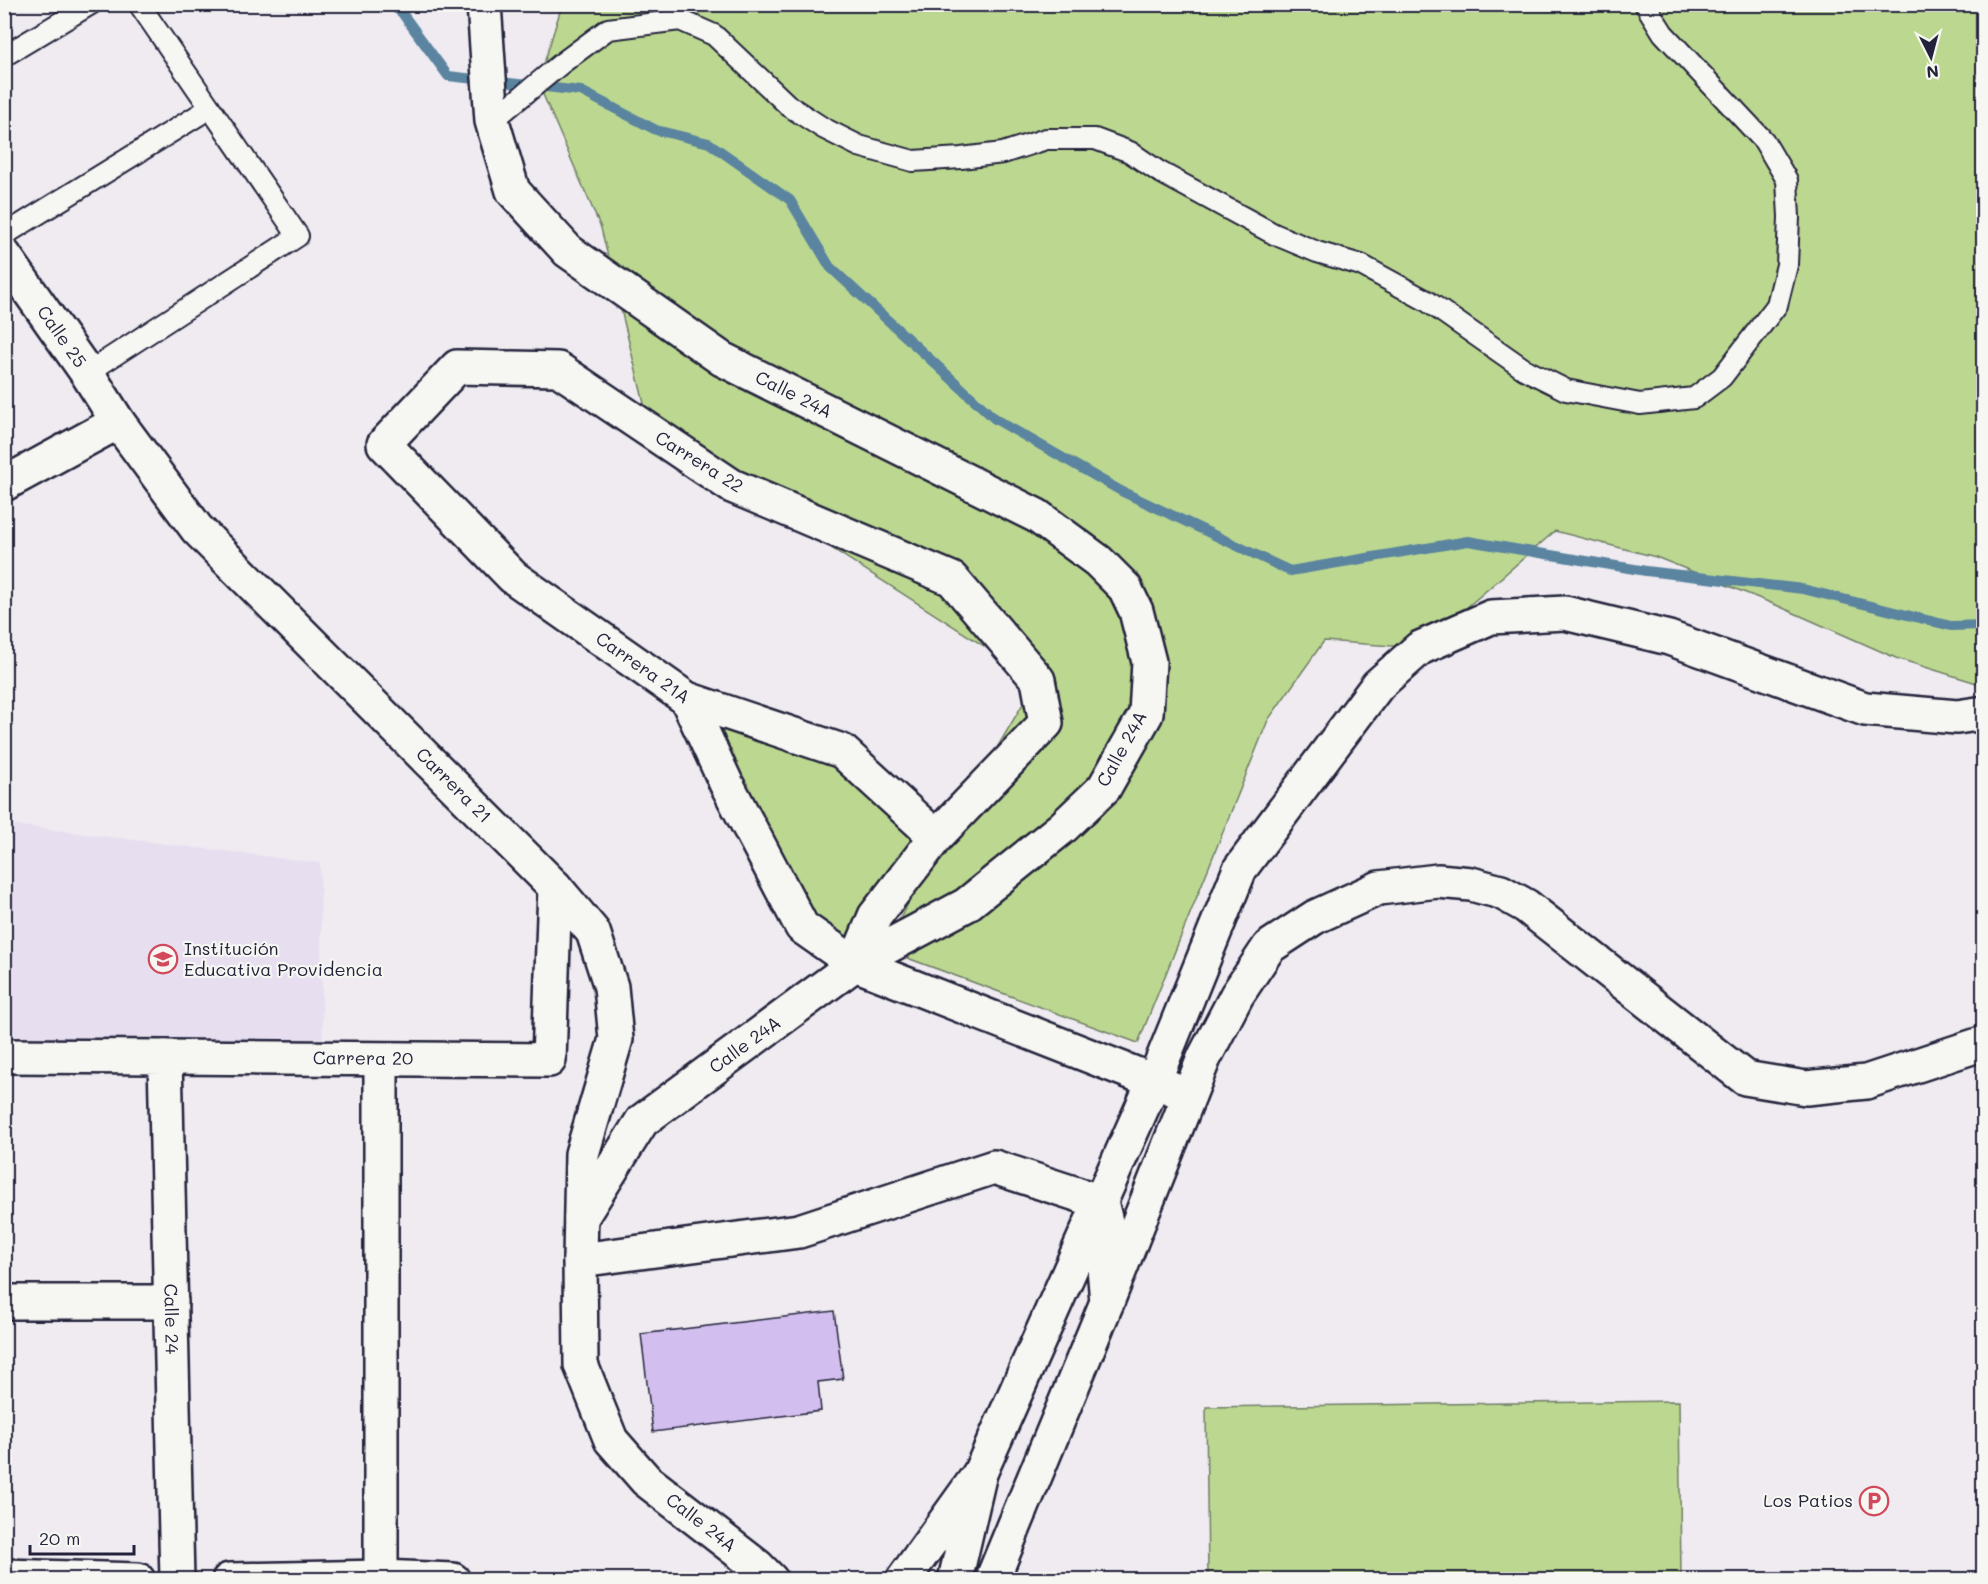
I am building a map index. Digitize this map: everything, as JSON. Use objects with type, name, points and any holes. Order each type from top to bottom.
[{"type":"street","name":"Calle 24A","points":[[484,4],[492,121],[513,191],[568,251],[722,359],[1037,516],[1098,561],[1125,588],[1136,612],[1149,662],[1146,714],[1104,788],[1063,827],[966,905],[855,964],[642,1121],[581,1218],[581,1365],[611,1440],[646,1480],[757,1566],[771,1580]]},
{"type":"street","name":"Calle 25","points":[[4,255],[87,373],[118,422]]},
{"type":"street","name":"Carrera 22","points":[[384,444],[457,367],[558,369],[732,486],[952,579],[1038,680],[1046,723],[936,837]]},
{"type":"street","points":[[4,484],[118,422]]},
{"type":"street","name":"Carrera 21","points":[[118,422],[197,529],[555,887],[593,932],[611,987],[616,1039],[582,1154],[581,1218]]},
{"type":"street","name":"Carrera 21A","points":[[384,444],[513,577],[687,699],[842,751],[936,837]]},
{"type":"street","points":[[955,1580],[980,1473],[1154,1081],[1240,869],[1378,685],[1420,648],[1491,617],[1565,613],[1669,638],[1865,709],[1958,717],[1983,713]]},
{"type":"street","points":[[687,699],[726,783],[801,927],[855,964],[1189,1095]]},
{"type":"street","points":[[855,964],[875,916],[936,837]]},
{"type":"street","points":[[992,1580],[1107,1302],[1204,1058],[1237,995],[1269,947],[1315,917],[1379,888],[1438,881],[1471,884],[1501,892],[1526,906],[1745,1078],[1806,1088],[1866,1082],[1983,1043]]},
{"type":"street","name":"Carrera 20","points":[[4,1056],[549,1060],[555,887]]},
{"type":"street","name":"Calle 24","points":[[165,1057],[177,1580]]},
{"type":"street","points":[[381,1060],[381,1577]]},
{"type":"street","points":[[580,1260],[799,1231],[994,1167],[1101,1202]]},
{"type":"street","points":[[1101,1202],[1109,1234],[1104,1267],[1107,1302]]},
{"type":"street","points":[[4,1302],[171,1302]]},
{"type":"street","points":[[903,1580],[980,1473]]},
{"type":"street","points":[[4,1576],[138,1580]]},
{"type":"street","points":[[229,1580],[381,1577],[453,1580]]},
{"type":"lane","points":[[4,56],[91,4]]},
{"type":"lane","points":[[87,373],[298,236],[139,4]]},
{"type":"lane","points":[[492,121],[562,63],[608,29],[680,20],[714,35],[789,106],[824,128],[860,146],[913,161],[1003,153],[1046,139],[1095,139],[1130,152],[1158,171],[1274,234],[1317,252],[1361,266],[1411,292],[1524,369],[1566,390],[1640,404],[1694,398],[1722,377],[1777,305],[1787,265],[1789,217],[1787,180],[1764,141],[1663,33],[1645,4]]},
{"type":"lane","points":[[4,234],[210,108]]},
{"type":"shaded area","name":"Institución Educativa Providencia","points":[[5,824],[320,863],[323,1059],[5,1056]]},
{"type":"green space","points":[[562,5],[1983,5],[1983,685],[1896,658],[1776,605],[1656,557],[1555,531],[1420,648],[1324,641],[1268,720],[1138,1043],[883,949],[959,812],[1037,680],[651,432],[601,228],[538,83]]},
{"type":"green space","points":[[687,699],[842,751],[936,837],[855,964],[802,927]]},
{"type":"green space","points":[[1679,1401],[1681,1579],[1208,1579],[1206,1407]]},
{"type":"building","points":[[834,1311],[843,1379],[818,1382],[821,1411],[653,1432],[641,1334]]},
{"type":"waterway","points":[[389,4],[402,13],[448,76],[581,91],[656,130],[709,143],[790,200],[830,267],[995,419],[1121,491],[1290,571],[1468,541],[1646,571],[1803,589],[1951,626],[1984,625]]},
{"type":"place","name":"Institución Educativa Providencia","points":[[163,959]]},
{"type":"place","name":"Los Patios","points":[[1874,1501]]}]
